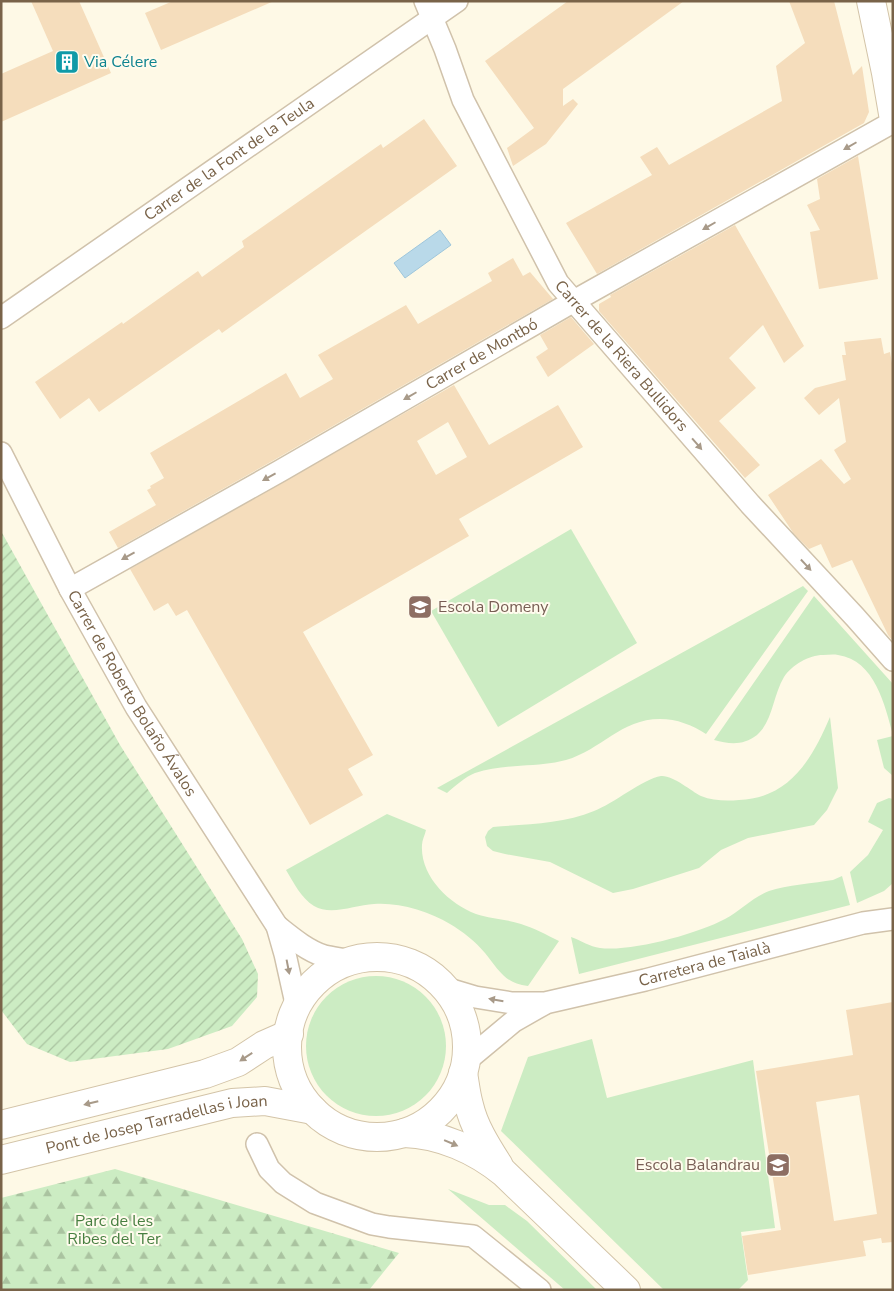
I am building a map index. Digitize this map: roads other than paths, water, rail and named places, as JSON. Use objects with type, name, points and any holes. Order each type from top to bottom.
[{"type":"street","name":"Carrer de la Font de la Teula","points":[[1,318],[429,9],[457,1]]},
{"type":"street","points":[[871,1],[893,114]]},
{"type":"street","name":"Carrer de la Riera Bullidors","points":[[429,9],[463,100],[558,283],[750,504],[893,660]]},
{"type":"street","name":"Carrer de Montbó","points":[[70,589],[280,471],[574,301],[893,122]]},
{"type":"street","name":"Carrer de Roberto Bolaño Ávalos","points":[[1,453],[70,589],[136,707],[277,926],[297,1008]]},
{"type":"street","name":"Carretera de Taialà","points":[[864,922],[893,904]]},
{"type":"street","name":"Carretera de Taialà","points":[[445,988],[512,1003],[545,1004],[645,980],[864,922],[893,919]]},
{"type":"street","name":"Carrer de Roberto Bolaño Ávalos","points":[[277,926],[312,951],[323,956],[351,961]]},
{"type":"street","points":[[504,1173],[484,1142],[468,1104],[465,1067],[467,1048],[463,1022],[453,998],[445,988],[418,967],[402,960],[385,957],[351,961],[324,974],[314,984],[297,1008],[292,1018],[289,1034],[288,1055],[292,1075],[301,1094],[313,1110],[336,1126],[362,1136],[419,1133],[438,1138],[476,1153],[504,1173],[626,1290]]},
{"type":"street","name":"Carretera de Taialà","points":[[465,1067],[514,1021],[545,1004]]},
{"type":"street","name":"Pont de Josep Tarradellas i Joan","points":[[1,1125],[205,1074],[238,1062],[264,1046],[289,1034]]},
{"type":"street","points":[[404,1133],[423,1124],[441,1111],[458,1087],[465,1067]]},
{"type":"street","name":"Pont de Josep Tarradellas i Joan","points":[[1,1160],[232,1102],[265,1101],[313,1110]]},
{"type":"street","points":[[257,1144],[268,1169],[283,1183],[315,1203],[372,1224],[473,1236],[540,1290]]},
{"type":"water","points":[[440,230],[451,245],[405,278],[394,263]]},
{"type":"place","name":"Via Célere","points":[[67,62]]},
{"type":"place","name":"Escola Domeny","points":[[420,607]]},
{"type":"place","name":"Escola Balandrau","points":[[778,1165]]},
{"type":"park label","name":"Parc de les Ribes del Ter","points":[[114,1230]]}]
